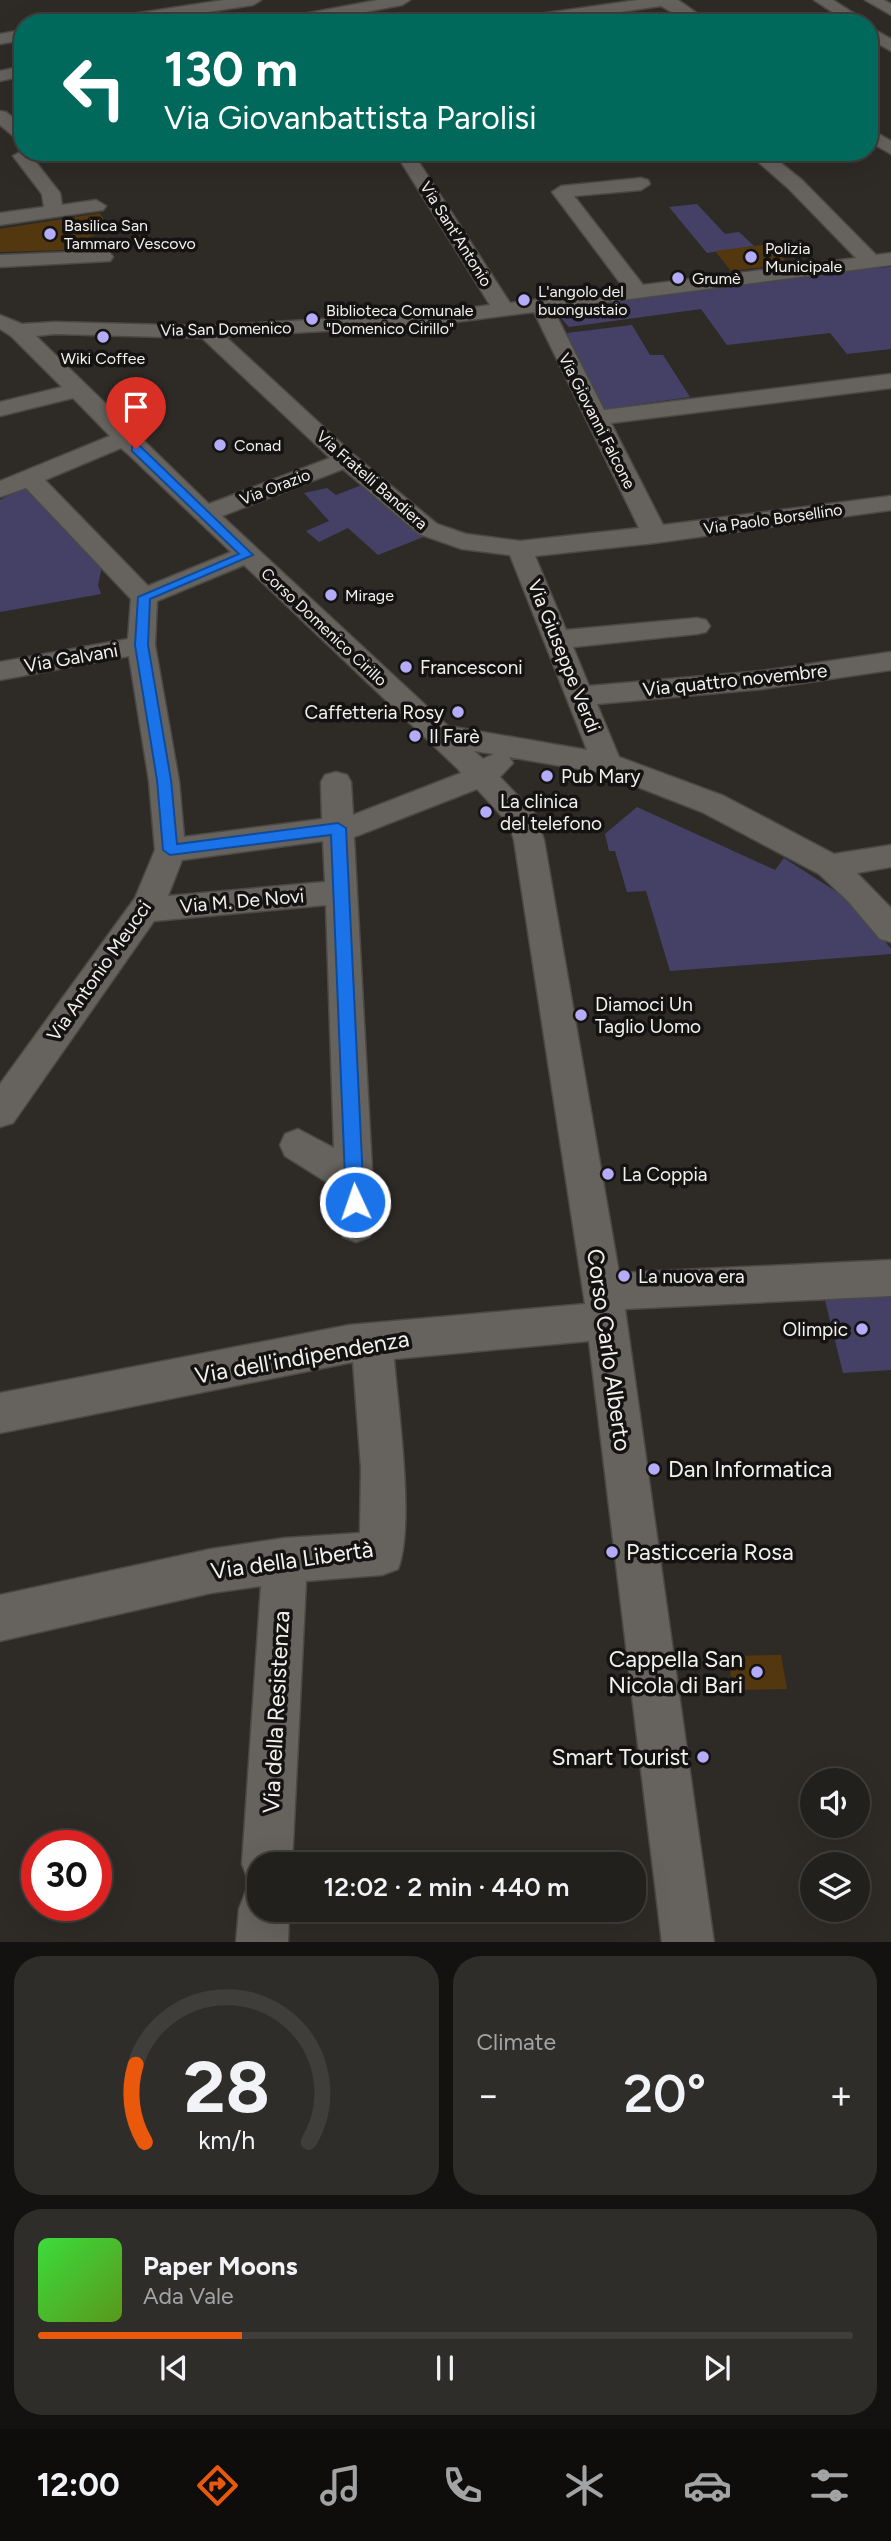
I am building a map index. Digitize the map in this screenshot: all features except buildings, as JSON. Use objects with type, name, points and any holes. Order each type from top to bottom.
[{"type":"street","points":[[148,14],[190,5],[226,5],[253,0]]},
{"type":"street","points":[[318,14],[357,4],[402,0]]},
{"type":"street","points":[[574,14],[670,0]]},
{"type":"street","points":[[822,0],[846,14]]},
{"type":"street","points":[[873,0],[891,10]]},
{"type":"street","points":[[664,1],[687,14]]},
{"type":"street","points":[[357,4],[372,14]]},
{"type":"street","points":[[226,5],[238,14]]},
{"type":"street","points":[[0,116],[14,128]]},
{"type":"street","points":[[32,161],[51,193],[54,212]]},
{"type":"street","name":"Via Sant'Antonio","points":[[410,161],[504,310]]},
{"type":"street","points":[[767,161],[875,258]]},
{"type":"street","points":[[638,292],[561,192],[641,184]]},
{"type":"street","points":[[0,219],[96,206]]},
{"type":"street","points":[[0,261],[103,257]]},
{"type":"street","name":"Via San Domenico","points":[[9,326],[208,331],[377,323],[541,306],[875,258]]},
{"type":"street","name":"Via Giovanni Falcone","points":[[541,306],[655,536]]},
{"type":"street","name":"Corso Domenico Cirillo","points":[[9,326],[247,555],[438,733]]},
{"type":"street","name":"Via Fratelli Bandiera","points":[[208,331],[346,460],[428,529],[462,541],[520,549],[655,536]]},
{"type":"street","points":[[595,418],[891,381]]},
{"type":"street","points":[[0,409],[76,391]]},
{"type":"street","points":[[0,490],[124,438]]},
{"type":"street","name":"Via Orazio","points":[[205,514],[346,460]]},
{"type":"street","points":[[29,477],[144,597],[247,555]]},
{"type":"street","name":"Via Paolo Borsellino","points":[[655,536],[891,503]]},
{"type":"street","name":"Via Giuseppe Verdi","points":[[520,549],[607,764]]},
{"type":"street","name":"Via Antonio Meucci","points":[[0,1112],[144,910],[170,850],[164,780],[141,645],[144,597]]},
{"type":"street","points":[[557,640],[697,626]]},
{"type":"street","name":"Via Galvani","points":[[0,671],[141,645]]},
{"type":"street","name":"Via quattro novembre","points":[[580,696],[762,680],[891,661]]},
{"type":"street","points":[[438,733],[607,764],[713,804],[830,866],[858,891],[891,930]]},
{"type":"street","name":"Corso Carlo Alberto","points":[[438,733],[513,807],[524,822],[529,840],[605,1307],[688,1942]]},
{"type":"street","points":[[170,850],[355,826],[482,776],[493,765],[524,748]]},
{"type":"street","points":[[336,782],[356,1224]]},
{"type":"street","points":[[830,866],[891,856]]},
{"type":"street","name":"Via M. De Novi","points":[[144,910],[341,892]]},
{"type":"street","points":[[298,1145],[354,1180]]},
{"type":"street","name":"Via dell'indipendenza","points":[[0,1413],[372,1342],[605,1307],[891,1278]]},
{"type":"street","name":"Via della Libertà","points":[[0,1618],[211,1571],[285,1560],[382,1553],[382,1468],[372,1342]]},
{"type":"street","name":"Via della Resistenza","points":[[268,1852],[285,1560]]},
{"type":"street","points":[[262,1942],[263,1922]]},
{"type":"shaded area","points":[[697,204],[725,234],[739,232],[754,246],[707,253],[669,207]]},
{"type":"shaded area","points":[[891,267],[891,349],[847,354],[830,333],[727,345],[701,309],[569,327],[555,311],[817,273]]},
{"type":"shaded area","points":[[632,325],[650,355],[663,355],[690,397],[599,410],[567,333]]},
{"type":"shaded area","points":[[32,483],[102,566],[98,585],[101,594],[0,612],[0,500]]},
{"type":"shaded area","points":[[367,483],[385,506],[426,536],[378,555],[348,528],[319,542],[306,531],[329,521],[304,493],[327,488],[336,495]]},
{"type":"shaded area","points":[[637,807],[775,870],[784,858],[854,903],[891,949],[891,954],[670,971],[646,891],[627,892],[615,851],[609,851],[605,834]]},
{"type":"shaded area","name":"Olimpic","points":[[891,1284],[891,1370],[843,1373],[822,1288]]},
{"type":"place","name":"Basilica San Tammaro Vescovo","points":[[50,234]]},
{"type":"place","name":"Polizia Municipale","points":[[751,257]]},
{"type":"place","name":"Grumè","points":[[678,278]]},
{"type":"place","name":"L'angolo del buongustaio","points":[[524,300]]},
{"type":"place","name":"Biblioteca Comunale \"Domenico Cirillo\"","points":[[312,319]]},
{"type":"place","name":"Wiki Coffee","points":[[103,337]]},
{"type":"place","name":"Conad","points":[[220,445]]},
{"type":"place","name":"Mirage","points":[[331,595]]},
{"type":"place","name":"Francesconi","points":[[406,667]]},
{"type":"place","name":"Caffetteria Rosy","points":[[458,712]]},
{"type":"place","name":"Il Farè","points":[[415,736]]},
{"type":"place","name":"Pub Mary","points":[[547,776]]},
{"type":"place","name":"La clinica del telefono","points":[[486,812]]},
{"type":"place","name":"Diamoci Un Taglio Uomo","points":[[581,1015]]},
{"type":"place","name":"La Coppia","points":[[608,1174]]},
{"type":"place","name":"La nuova era","points":[[624,1276]]},
{"type":"place","name":"Olimpic","points":[[862,1329]]},
{"type":"place","name":"Dan Informatica","points":[[654,1469]]},
{"type":"place","name":"Pasticceria Rosa","points":[[612,1552]]},
{"type":"place","name":"Cappella San Nicola di Bari","points":[[757,1672]]},
{"type":"place","name":"Smart Tourist","points":[[703,1757]]},
{"type":"route","points":[[136,449],[247,555],[144,597],[141,645],[164,780],[170,850],[338,828],[355,1202]]}]
